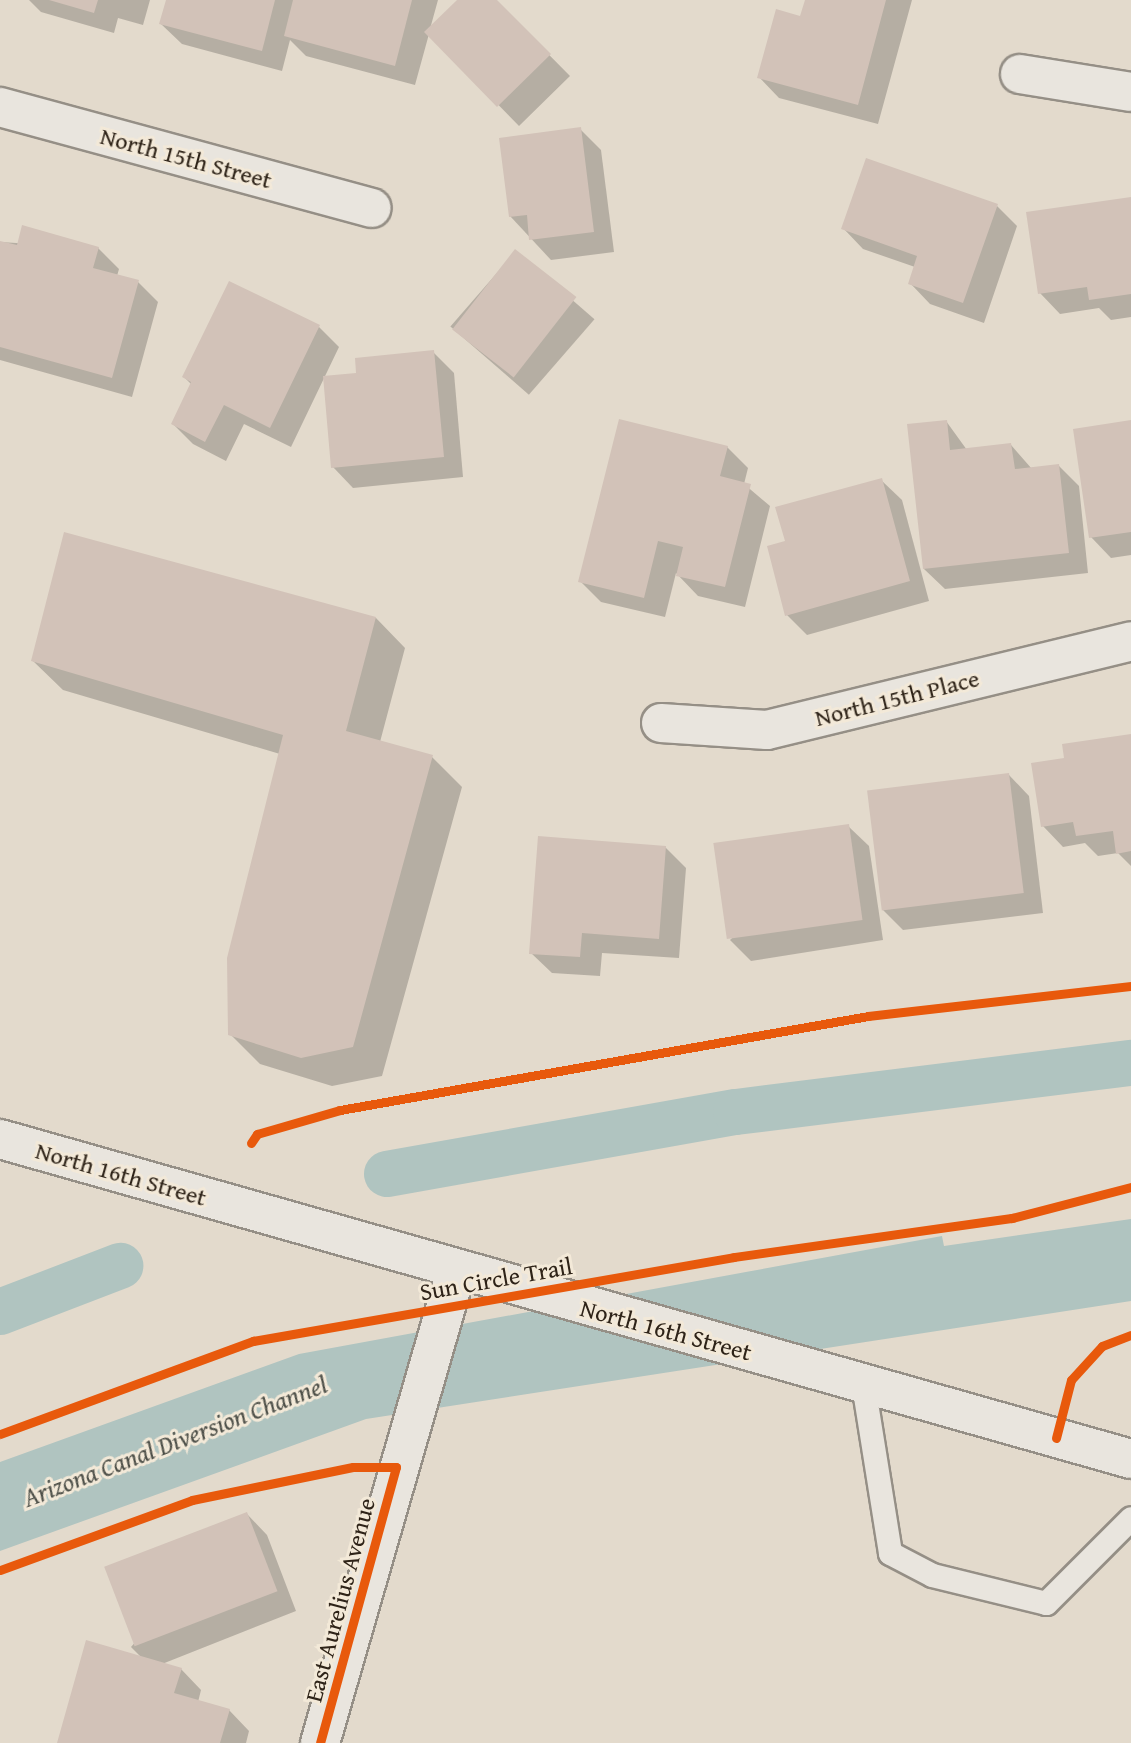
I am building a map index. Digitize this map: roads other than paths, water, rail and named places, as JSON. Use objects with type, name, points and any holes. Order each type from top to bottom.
[{"type":"street","points":[[1020,74],[1131,92]]},
{"type":"street","name":"North 15th Street","points":[[0,107],[372,208]]},
{"type":"street","name":"North 15th Place","points":[[661,723],[767,730],[1131,641]]},
{"type":"street","name":"North 16th Street","points":[[0,1139],[456,1272],[1131,1459]]},
{"type":"street","name":"East Aurelius Avenue","points":[[320,1743],[456,1272]]},
{"type":"lane","points":[[863,1384],[890,1553],[932,1575],[1046,1603],[1131,1518]]},
{"type":"water","name":"Arizona Canal Diversion Channel","points":[[1131,1219],[1131,1301],[366,1419],[0,1551],[0,1462],[299,1354],[942,1236],[944,1246]]},
{"type":"waterway","points":[[387,1174],[736,1112],[1131,1063]]},
{"type":"waterway","points":[[0,1312],[120,1266]]}]
